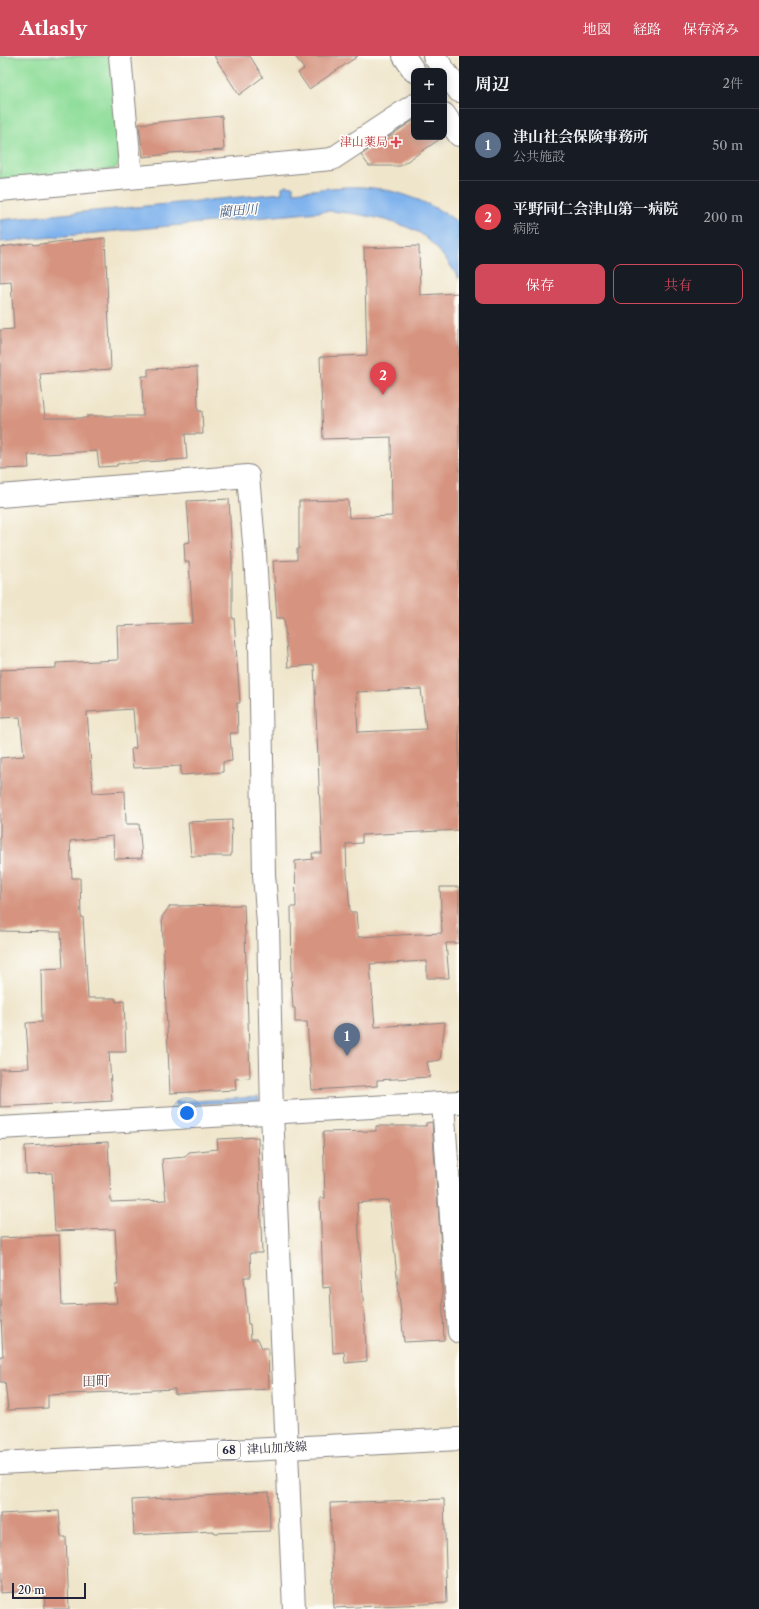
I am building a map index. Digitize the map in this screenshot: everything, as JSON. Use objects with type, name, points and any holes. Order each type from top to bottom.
[{"type":"street","points":[[120,56],[131,177]]},
{"type":"street","points":[[404,56],[412,68]]},
{"type":"street","points":[[434,56],[453,83]]},
{"type":"street","points":[[0,190],[332,159],[411,107]]},
{"type":"street","points":[[447,118],[459,135]]},
{"type":"street","points":[[0,496],[248,476],[255,554],[260,644],[264,875],[268,923],[272,1112],[294,1609]]},
{"type":"street","points":[[0,1128],[451,1103],[459,1332]]},
{"type":"street","name":"津山加茂線","points":[[0,1463],[459,1439]]},
{"type":"green space","points":[[0,56],[111,56],[120,162],[115,169],[0,180]]},
{"type":"water","name":"藺田川","points":[[286,185],[293,186],[293,192],[345,187],[375,188],[413,198],[437,209],[459,223],[459,279],[434,245],[422,234],[395,223],[373,217],[329,211],[0,242],[0,220],[282,193],[282,187]]},
{"type":"water","points":[[259,1097],[259,1101],[176,1105],[176,1102]]},
{"type":"building","points":[[214,56],[250,56],[263,77],[239,95]]},
{"type":"building","points":[[295,56],[358,56],[309,89],[298,73],[304,69]]},
{"type":"building","points":[[222,116],[224,150],[169,153],[143,157],[139,124]]},
{"type":"building","points":[[411,122],[411,140],[439,140],[400,166],[369,166],[361,155]]},
{"type":"building","points":[[105,238],[111,369],[40,374],[45,418],[143,416],[142,376],[148,376],[148,369],[197,367],[198,411],[202,411],[203,434],[185,434],[187,459],[117,464],[117,466],[99,467],[97,451],[28,455],[29,468],[0,469],[0,330],[14,329],[11,281],[0,282],[0,247],[32,243],[33,245],[71,240],[71,242]]},
{"type":"building","points":[[419,246],[420,295],[459,293],[459,830],[362,835],[362,843],[346,844],[350,912],[356,912],[358,937],[442,933],[440,887],[459,887],[459,943],[446,943],[449,978],[427,978],[427,961],[370,964],[375,1027],[445,1022],[440,1060],[427,1062],[430,1077],[377,1080],[377,1086],[312,1090],[307,1022],[295,1022],[295,1008],[293,1008],[291,977],[291,907],[296,907],[295,861],[313,859],[312,853],[322,853],[314,665],[288,667],[284,618],[277,618],[273,561],[297,560],[297,549],[299,549],[299,501],[348,500],[349,518],[392,516],[391,437],[323,439],[320,357],[367,355],[364,248]],"holes":[[[421,689],[426,729],[358,732],[356,692]]]},
{"type":"building","points":[[229,499],[232,559],[232,618],[234,618],[240,703],[237,703],[238,733],[230,733],[232,761],[223,762],[223,772],[181,775],[181,766],[133,768],[131,749],[136,748],[133,709],[87,712],[93,793],[125,791],[126,824],[139,824],[142,858],[114,859],[113,836],[70,841],[72,878],[80,878],[81,917],[83,917],[88,998],[115,998],[116,1002],[124,1001],[126,1052],[109,1052],[112,1101],[0,1107],[0,1069],[29,1068],[26,1023],[42,1022],[41,969],[63,968],[61,932],[0,931],[0,758],[24,756],[20,717],[0,718],[0,670],[56,668],[56,663],[118,660],[117,626],[193,623],[189,562],[185,562],[184,543],[190,542],[187,501]]},
{"type":"building","points":[[232,820],[231,856],[191,856],[188,822]]},
{"type":"building","points":[[244,905],[250,1078],[235,1079],[236,1090],[170,1093],[162,917],[170,906]]},
{"type":"building","points":[[432,1122],[440,1234],[444,1340],[404,1342],[389,1200],[357,1203],[367,1361],[345,1363],[344,1352],[333,1353],[330,1287],[323,1288],[320,1198],[325,1198],[323,1132],[376,1131],[376,1126],[426,1126],[426,1123]]},
{"type":"building","points":[[258,1137],[262,1253],[250,1253],[251,1277],[244,1277],[248,1324],[250,1324],[251,1339],[258,1339],[262,1348],[268,1348],[269,1389],[175,1394],[175,1389],[48,1395],[48,1408],[8,1410],[5,1382],[0,1382],[0,1356],[3,1356],[0,1300],[0,1238],[59,1235],[62,1305],[117,1303],[115,1285],[118,1285],[115,1229],[55,1231],[52,1173],[26,1174],[25,1146],[108,1142],[111,1202],[166,1200],[162,1159],[185,1157],[189,1152],[218,1149],[217,1139]]},
{"type":"building","points":[[269,1492],[270,1531],[214,1533],[214,1531],[134,1535],[132,1500]]},
{"type":"building","points":[[444,1499],[447,1603],[334,1608],[330,1503]]},
{"type":"building","points":[[59,1511],[61,1537],[66,1537],[69,1609],[45,1609],[44,1590],[0,1593],[0,1514]]},
{"type":"place","name":"津山薬局","points":[[396,142]]},
{"type":"place","name":"平野同仁会津山第一病院","points":[[383,395]]},
{"type":"place","name":"津山社会保険事務所","points":[[347,1056]]},
{"type":"district","name":"田町","points":[[96,1381]]}]
